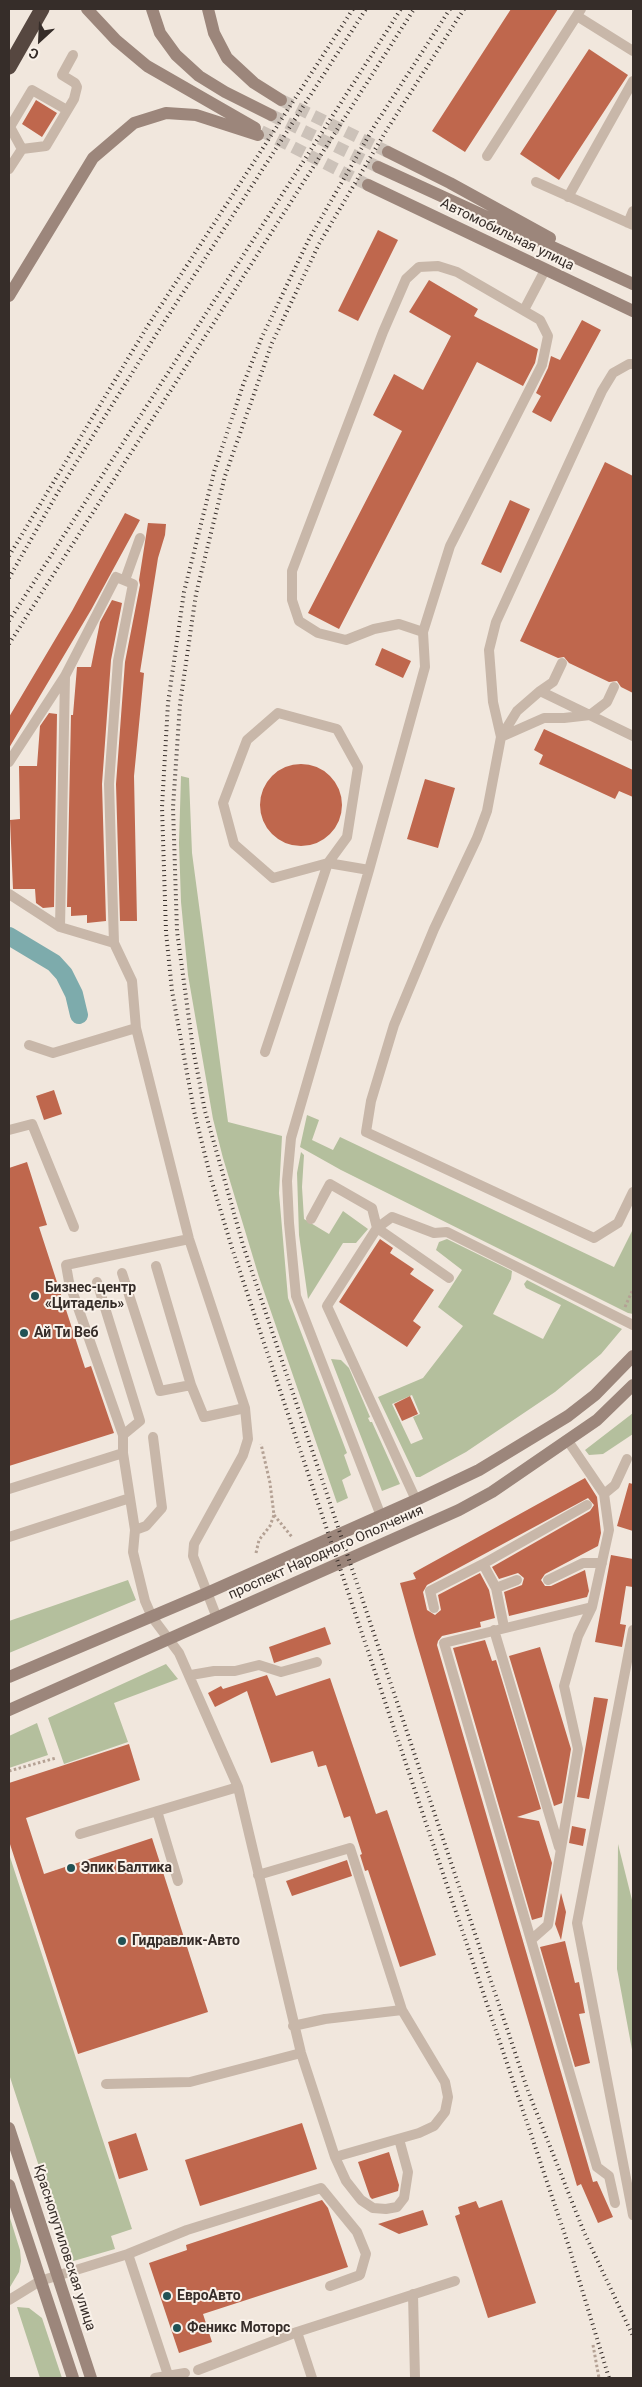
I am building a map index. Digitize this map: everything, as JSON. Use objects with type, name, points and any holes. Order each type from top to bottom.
[{"type":"highway","points":[[9,67],[42,9]]},
{"type":"main road","points":[[9,296],[93,158],[134,123],[166,113],[196,115],[260,133],[147,66],[116,40],[88,9]]},
{"type":"main road","points":[[152,9],[160,33],[176,55],[199,76],[225,92],[271,115]]},
{"type":"main road","points":[[208,9],[214,33],[227,58],[254,83],[281,100]]},
{"type":"main road","points":[[388,152],[450,183],[630,282]]},
{"type":"main road","name":"Автомобильная улица","points":[[378,167],[630,282]]},
{"type":"main road","name":"Автомобильная улица","points":[[368,185],[633,311]]},
{"type":"main road","name":"проспект Народного Ополчения","points":[[9,1677],[152,1617],[381,1516],[479,1470],[568,1416],[595,1395],[633,1356]]},
{"type":"main road","name":"проспект Народного Ополчения","points":[[9,1710],[460,1510],[492,1492],[568,1441],[608,1410],[633,1385]]},
{"type":"main road","name":"Краснопутиловская улица","points":[[9,2128],[91,2378]]},
{"type":"main road","points":[[9,2185],[72,2378]]},
{"type":"lane","points":[[487,156],[579,12],[633,51]]},
{"type":"lane","points":[[9,169],[22,149],[46,146],[67,110],[77,87],[62,75],[73,56]]},
{"type":"lane","points":[[568,197],[633,81]]},
{"type":"lane","points":[[22,149],[10,127],[32,90],[67,110]]},
{"type":"lane","points":[[536,182],[631,224],[633,211]]},
{"type":"lane","points":[[381,1516],[296,1296],[287,1181],[290,1138],[369,870],[425,667],[423,632],[450,546],[542,365],[548,336],[540,320],[457,272],[438,266],[419,268],[406,279],[383,332],[292,571],[292,600],[299,621],[318,633],[346,640],[374,629],[400,624],[423,632]]},
{"type":"lane","points":[[524,310],[545,270]]},
{"type":"lane","points":[[501,737],[493,702],[489,650],[496,622],[602,391],[613,374],[629,364],[633,364]]},
{"type":"lane","points":[[124,580],[140,538]]},
{"type":"lane","points":[[9,762],[65,676],[116,577],[133,584],[118,661],[109,784],[114,943],[132,981],[136,1028],[189,1239],[244,1408],[248,1439],[244,1455],[194,1544],[193,1556],[217,1618]]},
{"type":"lane","points":[[562,663],[553,682],[517,711],[501,737],[487,811],[467,861],[434,929],[394,1025],[371,1101],[366,1132],[594,1238],[618,1223],[633,1192]]},
{"type":"lane","points":[[60,928],[65,676]]},
{"type":"lane","points":[[501,737],[544,718],[590,715],[606,702],[614,687]]},
{"type":"lane","points":[[540,692],[633,736]]},
{"type":"lane","points":[[265,1052],[328,863],[347,837],[358,767],[337,729],[278,713],[247,740],[223,803],[234,844],[273,878],[328,863],[369,870]]},
{"type":"lane","points":[[9,894],[60,928],[114,943]]},
{"type":"lane","points":[[29,1044],[53,1053],[136,1028]]},
{"type":"lane","points":[[9,1130],[32,1124],[74,1227]]},
{"type":"lane","points":[[311,1219],[330,1184],[372,1208],[378,1228],[450,1278]]},
{"type":"lane","points":[[416,1500],[327,1306],[378,1228],[392,1217],[434,1233],[447,1232],[633,1325]]},
{"type":"lane","points":[[189,1239],[66,1265],[70,1282],[123,1434],[123,1452],[135,1530],[133,1552],[136,1567],[145,1601],[152,1617],[169,1639],[190,1675],[238,1786],[300,2053],[335,2157],[346,2181],[360,2200],[373,2208],[386,2210],[397,2207],[404,2198],[408,2172],[399,2139]]},
{"type":"lane","points":[[156,1266],[191,1385],[204,1417],[244,1408]]},
{"type":"lane","points":[[122,1273],[160,1391],[191,1385]]},
{"type":"lane","points":[[97,1282],[140,1421],[123,1434]]},
{"type":"lane","points":[[135,1530],[146,1526],[162,1508],[152,1437]]},
{"type":"lane","points":[[531,1940],[548,1924],[578,1749],[564,1686],[578,1636],[592,1607],[609,1530],[604,1494],[568,1441]]},
{"type":"lane","points":[[9,1489],[123,1452]]},
{"type":"lane","points":[[604,1494],[615,1485],[627,1459]]},
{"type":"lane","points":[[9,1537],[130,1498]]},
{"type":"lane","points":[[434,1608],[430,1591],[484,1564],[587,1505]]},
{"type":"lane","points":[[548,1580],[583,1563],[602,1563]]},
{"type":"lane","points":[[484,1564],[496,1588],[504,1627]]},
{"type":"lane","points":[[496,1588],[517,1580]]},
{"type":"lane","points":[[592,1607],[444,1643],[596,2168],[609,2176],[615,2204]]},
{"type":"lane","points":[[494,1630],[560,1849]]},
{"type":"lane","points":[[633,1630],[577,1922],[633,2215]]},
{"type":"lane","points":[[190,1675],[214,1671],[234,1671],[259,1665],[280,1672],[317,1662]]},
{"type":"lane","points":[[80,1834],[238,1786]]},
{"type":"lane","points":[[157,1811],[178,1881]]},
{"type":"lane","points":[[258,1875],[350,1848],[402,2010],[444,2082],[448,2097],[444,2112],[434,2126],[419,2133],[335,2157]]},
{"type":"lane","points":[[293,2026],[325,2019],[402,2010]]},
{"type":"lane","points":[[106,2084],[190,2082],[300,2053]]},
{"type":"lane","points":[[9,2300],[40,2281],[128,2254],[187,2230],[321,2188],[357,2232],[366,2254],[360,2275],[330,2286]]},
{"type":"lane","points":[[128,2254],[168,2376]]},
{"type":"lane","points":[[198,2370],[298,2332],[454,2281]]},
{"type":"lane","points":[[413,2294],[415,2378]]},
{"type":"lane","points":[[298,2332],[312,2378]]},
{"type":"lane","points":[[155,2378],[186,2373]]},
{"type":"path","points":[[256,1553],[259,1540],[270,1526],[274,1515],[270,1483],[259,1435]]},
{"type":"path","points":[[274,1515],[292,1537]]},
{"type":"path","points":[[9,1772],[56,1758]]},
{"type":"path","points":[[593,2345],[599,2378]]},
{"type":"green space","points":[[181,776],[189,778],[192,853],[228,1122],[282,1136],[279,1193],[288,1298],[347,1453],[344,1455],[351,1475],[342,1480],[348,1498],[337,1503],[259,1277],[213,1119],[188,975],[181,902],[179,843]]},
{"type":"green space","points":[[307,1115],[319,1120],[312,1140],[333,1150],[340,1137],[614,1267],[633,1229],[633,1314],[341,1170],[300,1147]]},
{"type":"green space","points":[[301,1152],[304,1155],[302,1187],[304,1219],[329,1234],[343,1211],[368,1229],[356,1243],[343,1243],[308,1299],[299,1235],[297,1173]]},
{"type":"green space","points":[[447,1239],[512,1271],[511,1279],[493,1314],[543,1339],[561,1305],[526,1288],[524,1284],[527,1280],[622,1329],[601,1354],[555,1392],[466,1452],[420,1477],[416,1477],[378,1397],[423,1378],[463,1326],[438,1307],[462,1270],[436,1250],[439,1242]],"holes":[[[412,1395],[420,1414],[413,1417],[423,1439],[411,1444],[392,1404]]]},
{"type":"green space","points":[[331,1359],[341,1360],[349,1368],[370,1417],[368,1418],[372,1422],[400,1484],[382,1491]]},
{"type":"green space","points":[[633,1413],[633,1434],[603,1454],[589,1455],[585,1450]]},
{"type":"green space","points":[[128,1580],[136,1600],[9,1653],[9,1621]]},
{"type":"green space","points":[[166,1664],[178,1679],[114,1703],[128,1742],[64,1764],[48,1718]]},
{"type":"green space","points":[[37,1723],[48,1755],[9,1768],[9,1736]]},
{"type":"green space","points":[[618,1844],[633,1904],[633,2055],[617,1969]]},
{"type":"green space","points":[[9,1854],[132,2229],[111,2236],[115,2249],[70,2262],[9,2074]]},
{"type":"green space","points":[[9,2215],[20,2250],[21,2261],[19,2272],[10,2287]]},
{"type":"green space","points":[[17,2307],[29,2308],[42,2318],[62,2378],[40,2378]]},
{"type":"building","points":[[511,9],[558,9],[465,152],[432,131]]},
{"type":"building","points":[[589,49],[628,75],[559,180],[520,154]]},
{"type":"building","points":[[36,100],[57,113],[42,137],[22,124]]},
{"type":"building","points":[[378,230],[398,240],[358,321],[338,311]]},
{"type":"building","points":[[429,280],[478,309],[474,316],[538,349],[535,363],[523,386],[477,362],[339,629],[308,613],[402,431],[373,415],[394,374],[423,390],[451,336],[409,312]]},
{"type":"building","points":[[582,320],[601,330],[551,422],[532,412],[541,396],[536,393],[548,368],[551,356],[560,360]]},
{"type":"building","points":[[605,462],[633,476],[633,693],[621,687],[617,681],[609,682],[569,663],[564,657],[558,658],[520,641]]},
{"type":"building","points":[[510,500],[530,509],[501,573],[481,564]]},
{"type":"building","points":[[125,513],[140,520],[91,610],[9,748],[9,717],[72,611]]},
{"type":"building","points":[[148,523],[166,524],[165,535],[158,558],[140,672],[144,673],[134,776],[137,921],[120,921],[116,784],[125,662],[140,585],[139,580]]},
{"type":"building","points":[[112,600],[122,603],[111,660],[102,784],[106,921],[87,923],[87,915],[71,916],[71,907],[67,907],[71,715],[73,715],[77,667],[91,667],[100,622]]},
{"type":"building","points":[[382,648],[411,661],[403,678],[375,665]]},
{"type":"building","points":[[49,713],[57,714],[54,907],[43,908],[36,903],[35,889],[13,889],[10,820],[20,819],[19,766],[37,766],[40,726]]},
{"type":"building","points":[[544,729],[633,770],[633,797],[619,791],[615,799],[539,764],[543,755],[534,750]]},
{"type":"building","points":[[293,764],[309,764],[324,771],[335,782],[342,797],[339,821],[330,834],[309,846],[293,846],[278,839],[267,828],[260,813],[260,797],[267,782],[278,771]]},
{"type":"building","points":[[425,779],[455,788],[438,848],[407,839]]},
{"type":"building","points":[[54,1090],[62,1114],[44,1120],[36,1096]]},
{"type":"building","name":"Бизнес-центр «Цитадель»","points":[[27,1162],[47,1225],[39,1227],[85,1368],[91,1366],[114,1433],[9,1466],[9,1168]]},
{"type":"building","points":[[380,1239],[393,1248],[390,1253],[414,1269],[410,1274],[434,1290],[413,1321],[421,1327],[407,1347],[339,1302]]},
{"type":"building","points":[[410,1396],[418,1414],[402,1421],[394,1404]]},
{"type":"building","points":[[585,1478],[597,1497],[601,1533],[598,1546],[545,1574],[541,1580],[545,1586],[551,1586],[585,1570],[589,1591],[587,1597],[509,1616],[504,1592],[522,1585],[524,1578],[518,1573],[499,1579],[492,1567],[590,1511],[594,1505],[588,1498],[427,1585],[423,1592],[427,1610],[435,1615],[441,1610],[438,1595],[480,1573],[489,1590],[495,1618],[480,1622],[481,1627],[442,1636],[437,1645],[593,2182],[597,2181],[613,2217],[598,2223],[581,2184],[577,2186],[400,1583],[416,1579],[413,1573]]},
{"type":"building","points":[[629,1483],[633,1484],[633,1531],[617,1526]]},
{"type":"building","points":[[611,1555],[633,1559],[633,1587],[626,1586],[620,1624],[626,1625],[622,1647],[595,1642]]},
{"type":"building","points":[[325,1627],[331,1644],[274,1663],[269,1647]]},
{"type":"building","points":[[485,1640],[492,1661],[496,1660],[541,1809],[517,1817],[539,1821],[552,1863],[542,1917],[532,1920],[453,1648]]},
{"type":"building","points":[[540,1647],[571,1749],[562,1803],[554,1806],[509,1656]]},
{"type":"building","points":[[267,1675],[276,1696],[330,1678],[376,1814],[387,1810],[436,1955],[400,1967],[368,1870],[365,1871],[360,1855],[362,1854],[350,1816],[344,1818],[326,1765],[318,1767],[313,1751],[271,1763],[247,1691],[215,1707],[208,1693],[221,1686],[223,1689]]},
{"type":"building","points":[[594,1697],[608,1699],[589,1799],[577,1797]]},
{"type":"building","points":[[129,1744],[140,1780],[26,1818],[44,1874],[152,1838],[208,2012],[78,2054],[9,1841],[9,1783]]},
{"type":"building","points":[[572,1826],[586,1829],[583,1846],[569,1843]]},
{"type":"building","points":[[347,1860],[352,1876],[292,1896],[286,1881]]},
{"type":"building","points":[[561,1893],[566,1912],[561,1940],[555,1924]]},
{"type":"building","points":[[565,1941],[575,1983],[579,1982],[585,2013],[579,2014],[590,2063],[575,2067],[540,1947]]},
{"type":"building","points":[[302,2123],[317,2169],[200,2206],[185,2160]]},
{"type":"building","points":[[136,2133],[148,2170],[119,2179],[108,2142]]},
{"type":"building","points":[[389,2152],[399,2185],[398,2191],[372,2199],[358,2162]]},
{"type":"building","points":[[322,2200],[328,2208],[348,2267],[203,2314],[212,2342],[179,2353],[149,2263],[187,2250],[186,2245]]},
{"type":"building","points":[[502,2200],[536,2303],[488,2318],[455,2216],[460,2214],[458,2207],[476,2201],[479,2208]]},
{"type":"building","points":[[423,2210],[428,2225],[399,2234],[378,2224]]},
{"type":"waterway","points":[[9,936],[54,963],[64,974],[74,994],[79,1015]]},
{"type":"tunnel","points":[[281,100],[388,152]]},
{"type":"tunnel","points":[[271,115],[378,167]]},
{"type":"tunnel","points":[[261,131],[368,185]]},
{"type":"railway","points":[[9,556],[147,327],[353,9]]},
{"type":"railway","points":[[9,578],[58,492],[157,333],[366,9]]},
{"type":"railway","points":[[9,621],[401,9]]},
{"type":"railway","points":[[9,644],[414,9]]},
{"type":"railway","points":[[450,9],[375,125],[309,239],[262,337],[243,385],[214,472],[184,592],[168,703],[162,807],[166,932],[172,991],[194,1111],[211,1179],[232,1248],[570,2250],[609,2378]]},
{"type":"railway","points":[[464,9],[386,131],[319,244],[272,343],[225,476],[196,594],[180,704],[173,807],[177,931],[193,1049],[205,1111],[243,1245],[528,2091],[584,2232],[633,2336]]},
{"type":"place","name":"Бизнес-центр «Цитадель»","points":[[35,1296]]},
{"type":"place","name":"Ай Ти Веб","points":[[24,1333]]},
{"type":"place","name":"Эпик Балтика","points":[[71,1868]]},
{"type":"place","name":"Гидравлик-Авто","points":[[122,1941]]},
{"type":"place","name":"ЕвроАвто","points":[[167,2296]]},
{"type":"place","name":"Феникс Моторс","points":[[177,2328]]}]
